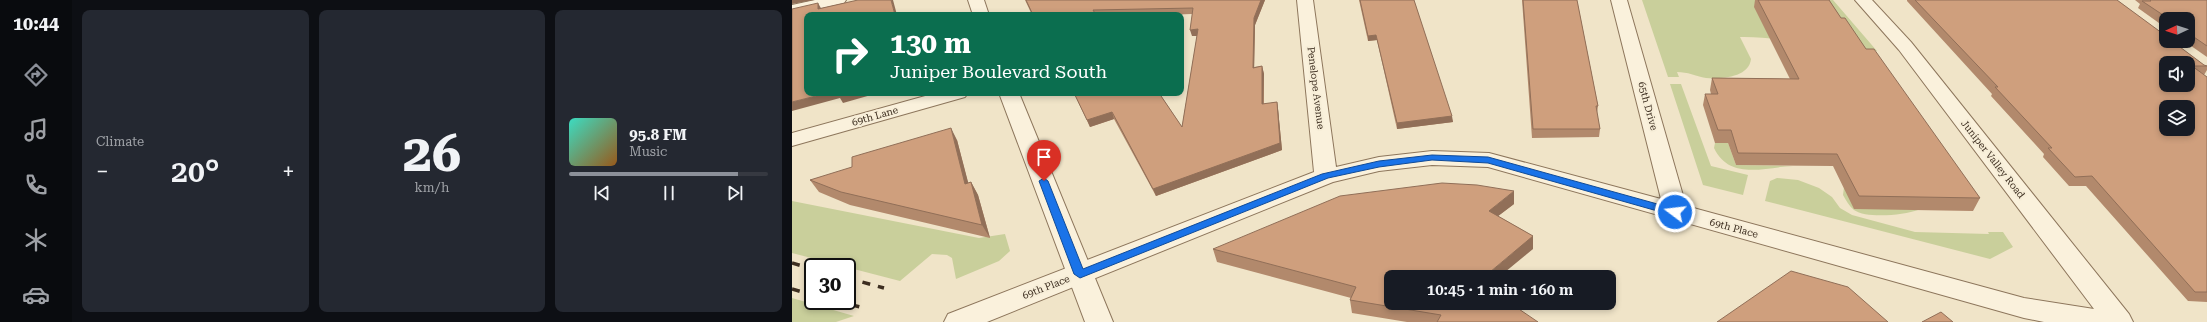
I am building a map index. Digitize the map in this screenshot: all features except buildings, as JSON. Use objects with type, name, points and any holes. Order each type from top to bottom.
[{"type":"street","points":[[792,10],[838,0]]},
{"type":"street","points":[[976,0],[980,12]]},
{"type":"street","name":"Penelope Avenue","points":[[1305,0],[1326,176]]},
{"type":"street","name":"65th Drive","points":[[1619,0],[1675,212]]},
{"type":"street","name":"Juniper Valley Road","points":[[1863,0],[1905,46],[2119,322]]},
{"type":"street","name":"69th Lane","points":[[792,140],[947,96]]},
{"type":"street","points":[[1010,96],[1099,322]]},
{"type":"street","name":"69th Place","points":[[958,322],[1326,176],[1379,164],[1432,158],[1488,160],[2024,308],[2104,322]]},
{"type":"green space","points":[[1642,0],[1833,0],[1877,51],[1843,49],[1757,37],[1740,37],[1751,59],[1749,65],[1740,74],[1726,77],[1706,78],[1688,73],[1677,72],[1679,77],[1668,77]]},
{"type":"green space","points":[[1670,84],[1681,84],[1711,166],[1748,175],[1743,195],[1703,185]]},
{"type":"green space","points":[[1715,143],[1728,143],[1736,165],[1793,166],[1749,170],[1739,168],[1729,165],[1721,158],[1714,148]]},
{"type":"green space","points":[[1777,178],[1798,180],[1819,188],[1832,197],[1840,208],[1852,215],[1915,232],[1989,234],[1988,232],[2003,232],[2013,247],[1990,259],[1765,201],[1770,181]]},
{"type":"green space","points":[[1844,187],[1918,210],[1886,215],[1860,213],[1854,210],[1846,201],[1843,195]]},
{"type":"green space","points":[[792,201],[979,238],[1005,234],[1010,251],[999,261],[956,279],[952,258],[947,255],[932,254],[900,281],[856,270],[856,258],[811,258],[792,253]]},
{"type":"green space","points":[[792,298],[804,301],[804,310],[833,310],[854,316],[836,322],[792,322]]},
{"type":"railway","points":[[792,263],[804,266]]},
{"type":"railway","points":[[856,280],[884,288]]},
{"type":"railway","points":[[792,289],[804,292]]},
{"type":"railway","points":[[856,306],[860,307]]},
{"type":"route","points":[[1044,181],[1080,274],[1326,176],[1379,164],[1432,158],[1488,160],[1634,202],[1675,212]]}]
